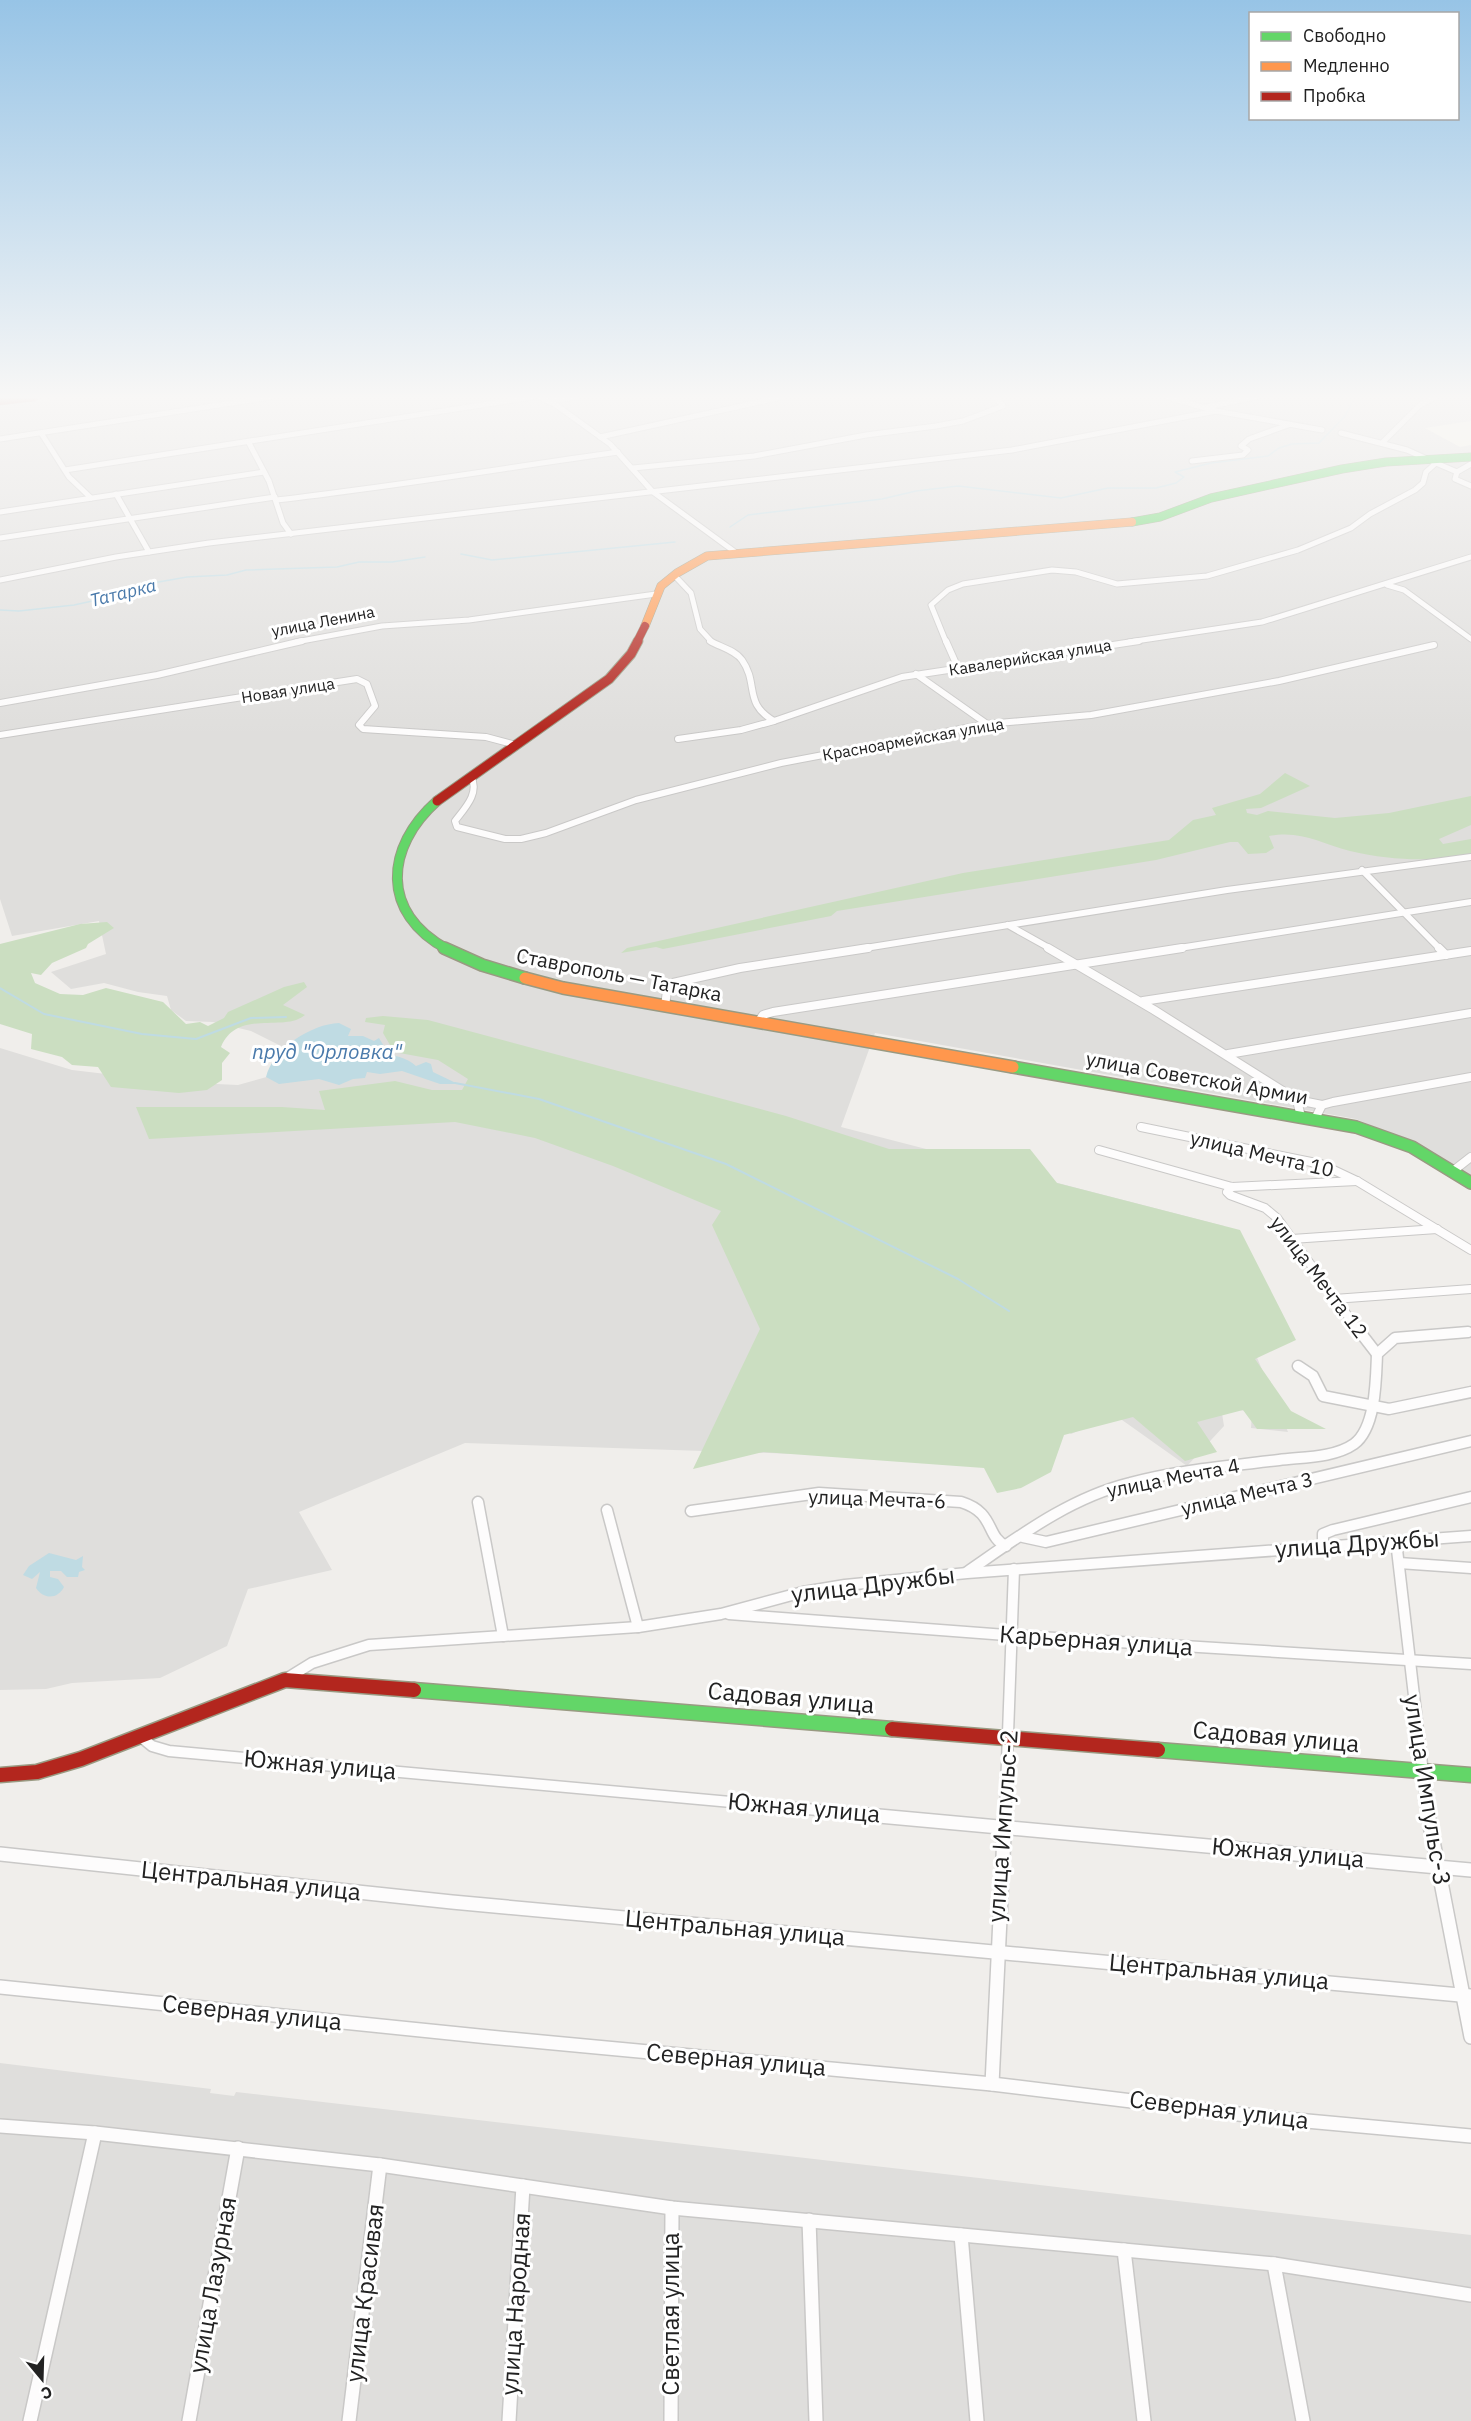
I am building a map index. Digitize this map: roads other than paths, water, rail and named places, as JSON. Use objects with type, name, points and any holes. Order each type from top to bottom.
[{"type":"main road","points":[[656,594],[674,575],[707,556],[1125,523],[1160,517],[1179,510]]},
{"type":"main road","name":"Ставрополь — Татарка","points":[[656,594],[642,634],[616,672],[471,776],[421,816],[402,841],[394,879],[397,897],[407,917],[423,934],[461,957],[504,973],[563,988],[904,1047]]},
{"type":"main road","name":"улица Советской Армии","points":[[904,1047],[1356,1127],[1395,1139],[1471,1183]]},
{"type":"main road","name":"Садовая улица","points":[[0,1775],[37,1772],[141,1737],[285,1680],[1471,1774]]},
{"type":"street","points":[[125,510],[148,552]]},
{"type":"street","points":[[0,538],[183,510]]},
{"type":"street","points":[[279,510],[283,523],[291,534]]},
{"type":"street","points":[[0,580],[148,552],[499,510]]},
{"type":"street","points":[[678,510],[735,552]]},
{"type":"street","points":[[958,668],[931,609],[931,605],[955,586],[1052,570],[1076,572],[1117,584],[1207,576],[1298,550],[1351,528],[1378,510]]},
{"type":"street","name":"Кавалерийская улица","points":[[678,739],[751,729],[890,680],[916,674],[1262,622],[1304,612],[1387,585],[1425,568],[1471,557]]},
{"type":"street","points":[[674,575],[691,591],[698,627],[713,644],[730,650],[742,660],[751,698],[761,712],[774,721]]},
{"type":"street","points":[[1387,585],[1404,590],[1471,639]]},
{"type":"street","name":"улица Ленина","points":[[0,702],[157,675],[327,635],[382,626],[480,619],[656,594]]},
{"type":"street","points":[[1463,633],[1471,633]]},
{"type":"street","name":"Красноармейская улица","points":[[471,776],[475,781],[474,793],[455,821],[457,827],[514,840],[546,833],[636,800],[781,763],[987,724],[1091,715],[1279,681],[1434,645]]},
{"type":"street","points":[[916,674],[987,724]]},
{"type":"street","name":"Новая улица","points":[[0,735],[357,680],[368,684],[375,706],[358,725],[363,729],[486,737],[516,745]]},
{"type":"street","points":[[665,1006],[667,991],[673,983],[683,980],[1008,925],[1362,870],[1471,856]]},
{"type":"street","points":[[1362,870],[1446,955]]},
{"type":"street","points":[[759,1021],[763,1015],[773,1012],[1402,911],[1471,902]]},
{"type":"street","points":[[1008,925],[1143,1001],[1297,1100],[1322,1105],[1471,1077]]},
{"type":"street","points":[[1143,1001],[1471,951]]},
{"type":"street","points":[[1228,1054],[1471,1013]]},
{"type":"street","points":[[1297,1100],[1301,1116]]},
{"type":"street","points":[[1315,1119],[1322,1105]]},
{"type":"street","name":"улица Мечта 10","points":[[1141,1127],[1321,1164],[1357,1181],[1471,1250]]},
{"type":"street","points":[[1099,1150],[1232,1186],[1357,1181]]},
{"type":"street","points":[[1453,1171],[1471,1157]]},
{"type":"street","name":"улица Мечта 12","points":[[1232,1186],[1227,1192],[1230,1196],[1271,1211],[1377,1354]]},
{"type":"street","points":[[1292,1239],[1398,1235],[1435,1232],[1437,1229]]},
{"type":"street","points":[[1334,1299],[1471,1289]]},
{"type":"street","points":[[1377,1354],[1395,1338],[1471,1332]]},
{"type":"street","name":"улица Мечта 4","points":[[967,1573],[1006,1545],[1023,1537],[1047,1518],[1072,1504],[1132,1482],[1329,1454],[1355,1444],[1370,1419],[1374,1404],[1377,1354]]},
{"type":"street","points":[[1298,1366],[1313,1376],[1323,1396],[1374,1404],[1389,1409],[1471,1392]]},
{"type":"street","name":"улица Мечта 3","points":[[1023,1537],[1046,1542],[1471,1441]]},
{"type":"street","name":"улица Мечта-6","points":[[691,1511],[819,1493],[961,1502],[975,1506],[986,1514],[997,1542],[1006,1545]]},
{"type":"street","points":[[1323,1546],[1321,1540],[1323,1534],[1333,1530],[1471,1497]]},
{"type":"street","points":[[478,1502],[503,1636]]},
{"type":"street","points":[[607,1510],[638,1626]]},
{"type":"street","name":"улица Дружбы","points":[[285,1680],[312,1663],[341,1651],[369,1645],[638,1626],[721,1614],[814,1590],[1014,1569],[1471,1536]]},
{"type":"street","name":"улица Импульс-3","points":[[1396,1541],[1421,1770],[1437,1867],[1468,1995],[1471,2037]]},
{"type":"street","points":[[1399,1563],[1471,1568]]},
{"type":"street","name":"улица Импульс-2","points":[[992,2084],[996,1952],[1010,1737],[1014,1569]]},
{"type":"street","name":"Карьерная улица","points":[[721,1614],[1013,1636],[1471,1664]]},
{"type":"street","name":"Южная улица","points":[[141,1737],[152,1746],[169,1751],[1471,1870]]},
{"type":"street","name":"Центральная улица","points":[[0,1854],[452,1902],[1468,1995]]},
{"type":"street","name":"Северная улица","points":[[0,1988],[992,2084],[1263,2117],[1471,2136]]},
{"type":"street","points":[[0,2126],[95,2133],[380,2165],[672,2208],[1274,2264],[1471,2295]]},
{"type":"street","points":[[30,2421],[95,2133]]},
{"type":"street","name":"улица Лазурная","points":[[189,2421],[238,2148]]},
{"type":"street","name":"улица Красивая","points":[[349,2421],[380,2165]]},
{"type":"street","name":"улица Народная","points":[[508,2421],[523,2186]]},
{"type":"street","name":"Светлая улица","points":[[670,2421],[672,2208]]},
{"type":"street","points":[[809,2220],[816,2421]]},
{"type":"street","points":[[962,2235],[977,2421]]},
{"type":"street","points":[[1124,2250],[1144,2421]]},
{"type":"street","points":[[1274,2264],[1302,2421]]},
{"type":"water","name":"пруд \"Орловка\"","points":[[339,1023],[351,1029],[348,1036],[363,1036],[374,1041],[379,1038],[385,1048],[381,1054],[400,1057],[416,1066],[426,1062],[431,1064],[433,1072],[458,1084],[440,1084],[402,1071],[380,1074],[367,1072],[365,1078],[353,1079],[339,1085],[319,1079],[279,1084],[266,1077],[270,1066],[285,1047],[317,1028]]},
{"type":"water","points":[[49,1553],[76,1560],[83,1556],[82,1567],[85,1570],[79,1572],[78,1577],[67,1577],[61,1571],[50,1571],[50,1577],[58,1579],[64,1587],[55,1596],[43,1595],[36,1588],[40,1572],[32,1579],[23,1575],[29,1566]]},
{"type":"waterway","name":"Татарка","points":[[730,527],[748,515],[790,510]]},
{"type":"waterway","name":"Татарка","points":[[461,554],[492,560],[675,542]]},
{"type":"waterway","name":"Татарка","points":[[0,610],[19,611],[74,605],[115,596],[130,587],[187,577],[227,575],[246,570],[337,567],[359,562],[392,562],[425,557]]},
{"type":"waterway","points":[[0,988],[44,1014],[142,1034],[196,1039],[251,1018],[286,1017]]},
{"type":"waterway","points":[[455,1083],[539,1099],[726,1164],[958,1279],[1009,1311]]}]
